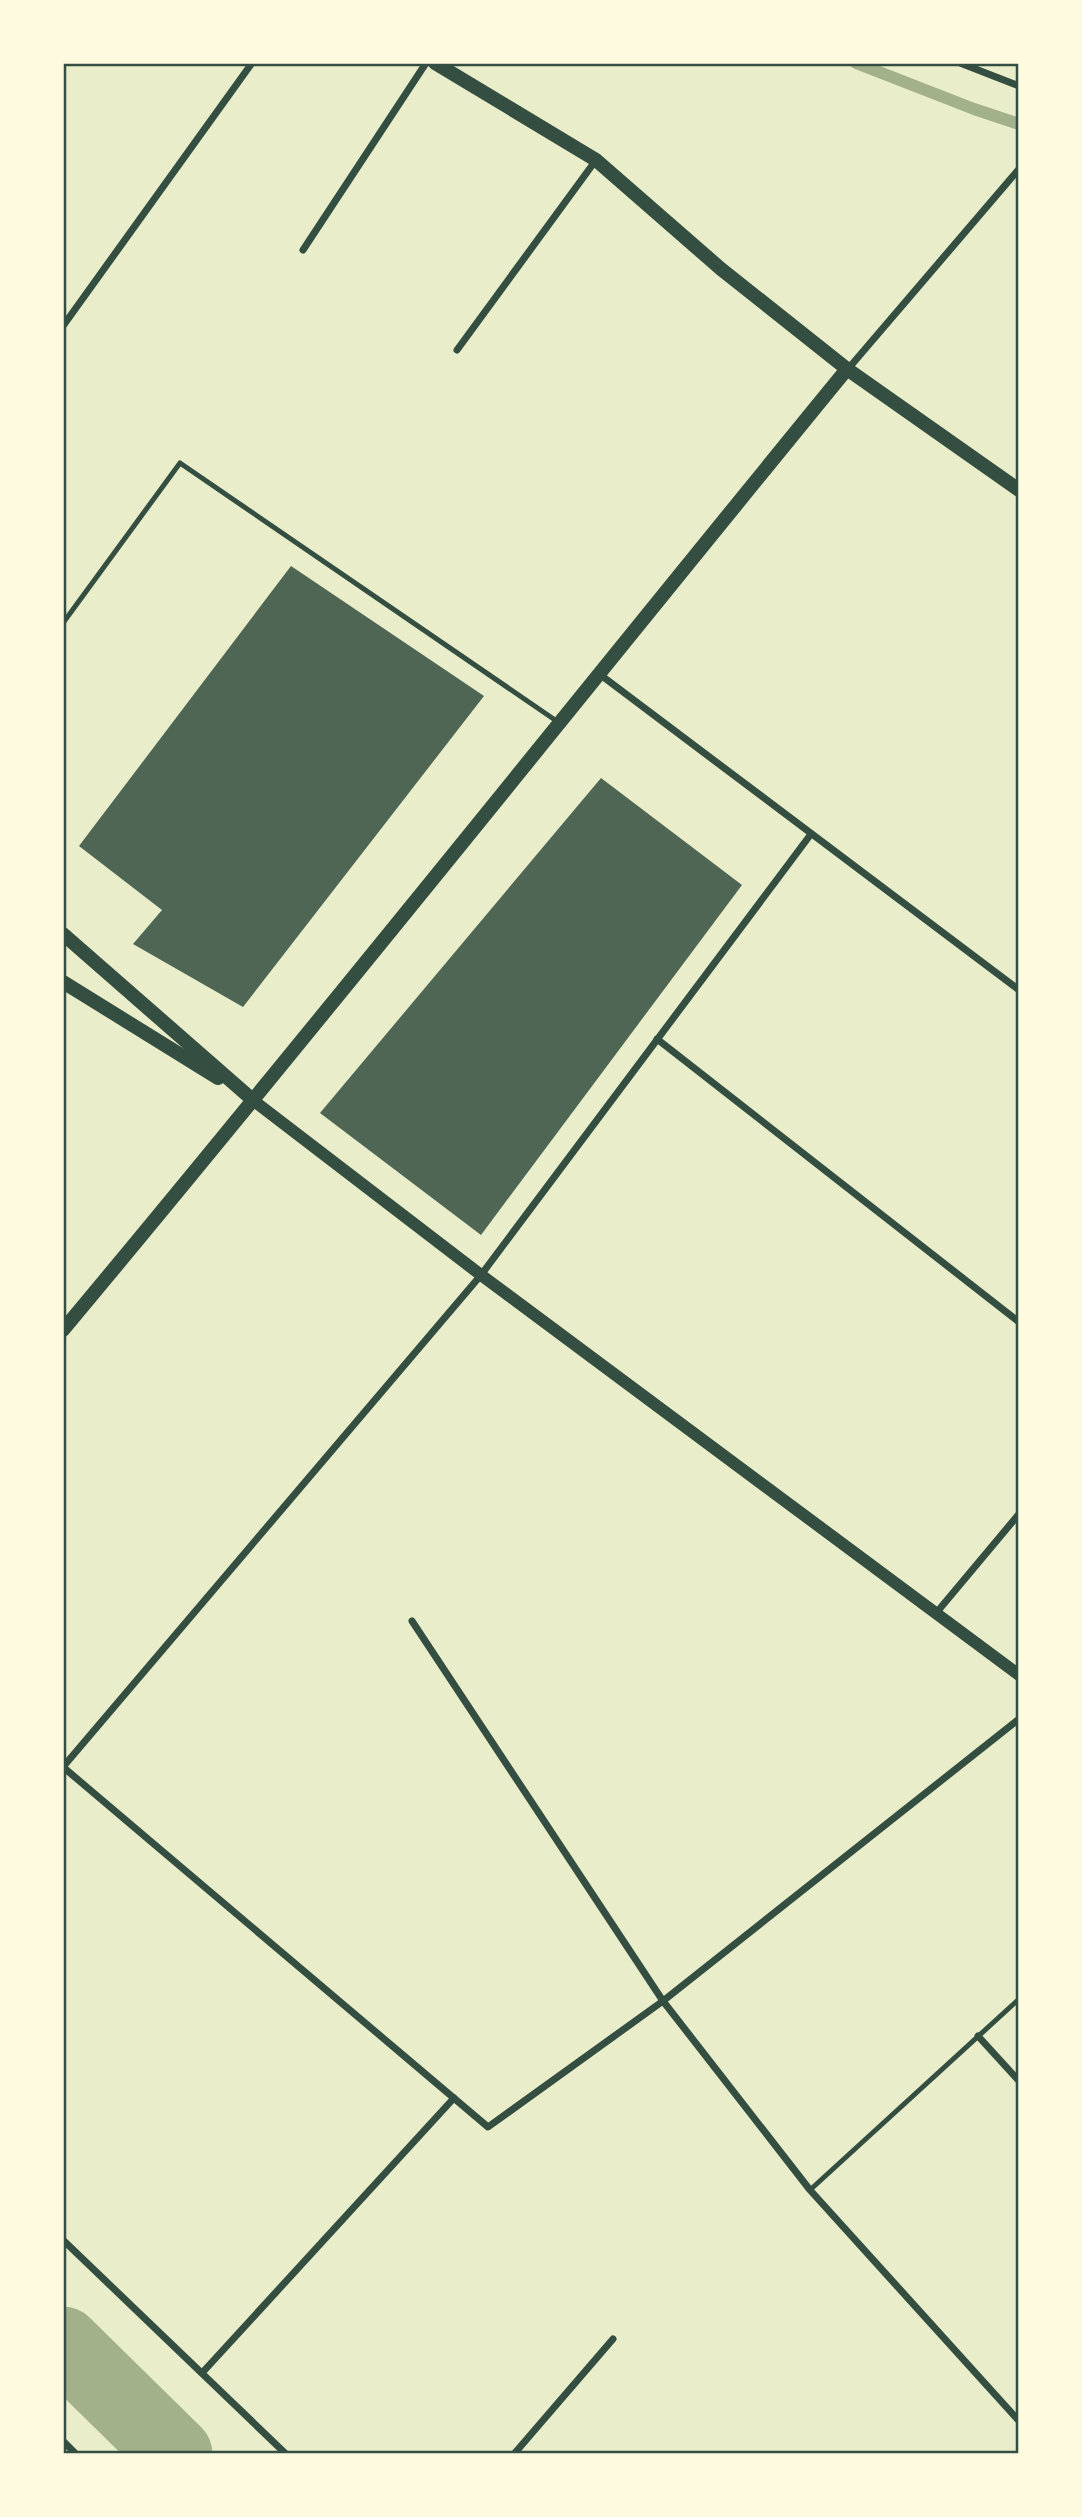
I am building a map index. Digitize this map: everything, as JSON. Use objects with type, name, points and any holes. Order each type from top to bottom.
[{"type":"main road","points":[[435,63],[596,160],[721,269],[847,369],[1019,490]]},
{"type":"main road","points":[[63,1330],[254,1101],[558,722],[847,369]]},
{"type":"main road","points":[[63,933],[254,1101]]},
{"type":"main road","points":[[63,982],[254,1101]]},
{"type":"street","points":[[63,326],[252,63]]},
{"type":"street","points":[[303,250],[426,63]]},
{"type":"street","points":[[960,63],[1019,86]]},
{"type":"street","points":[[457,350],[596,160]]},
{"type":"street","points":[[847,369],[1019,169]]},
{"type":"street","points":[[598,673],[1019,990]]},
{"type":"street","points":[[811,834],[481,1275],[63,1768],[488,2127],[663,2001],[1019,1719]]},
{"type":"street","points":[[657,1039],[1019,1322]]},
{"type":"street","points":[[254,1101],[481,1275],[1019,1675]]},
{"type":"street","points":[[937,1612],[1019,1514]]},
{"type":"street","points":[[412,1621],[663,2001],[810,2190],[1019,2421]]},
{"type":"street","points":[[978,2036],[1019,2081]]},
{"type":"street","points":[[202,2373],[454,2098]]},
{"type":"street","points":[[63,2240],[286,2454]]},
{"type":"street","points":[[514,2454],[613,2339]]},
{"type":"street","points":[[63,2441],[76,2454]]},
{"type":"lane","points":[[63,623],[180,463],[558,722]]},
{"type":"lane","points":[[810,2190],[1019,1999]]},
{"type":"building","points":[[291,566],[484,696],[243,1007],[133,944],[162,910],[79,846]]},
{"type":"building","points":[[601,778],[742,885],[481,1235],[320,1113]]},
{"type":"waterway","points":[[856,63],[1019,124]]},
{"type":"waterway","points":[[63,2344],[175,2454]]}]
